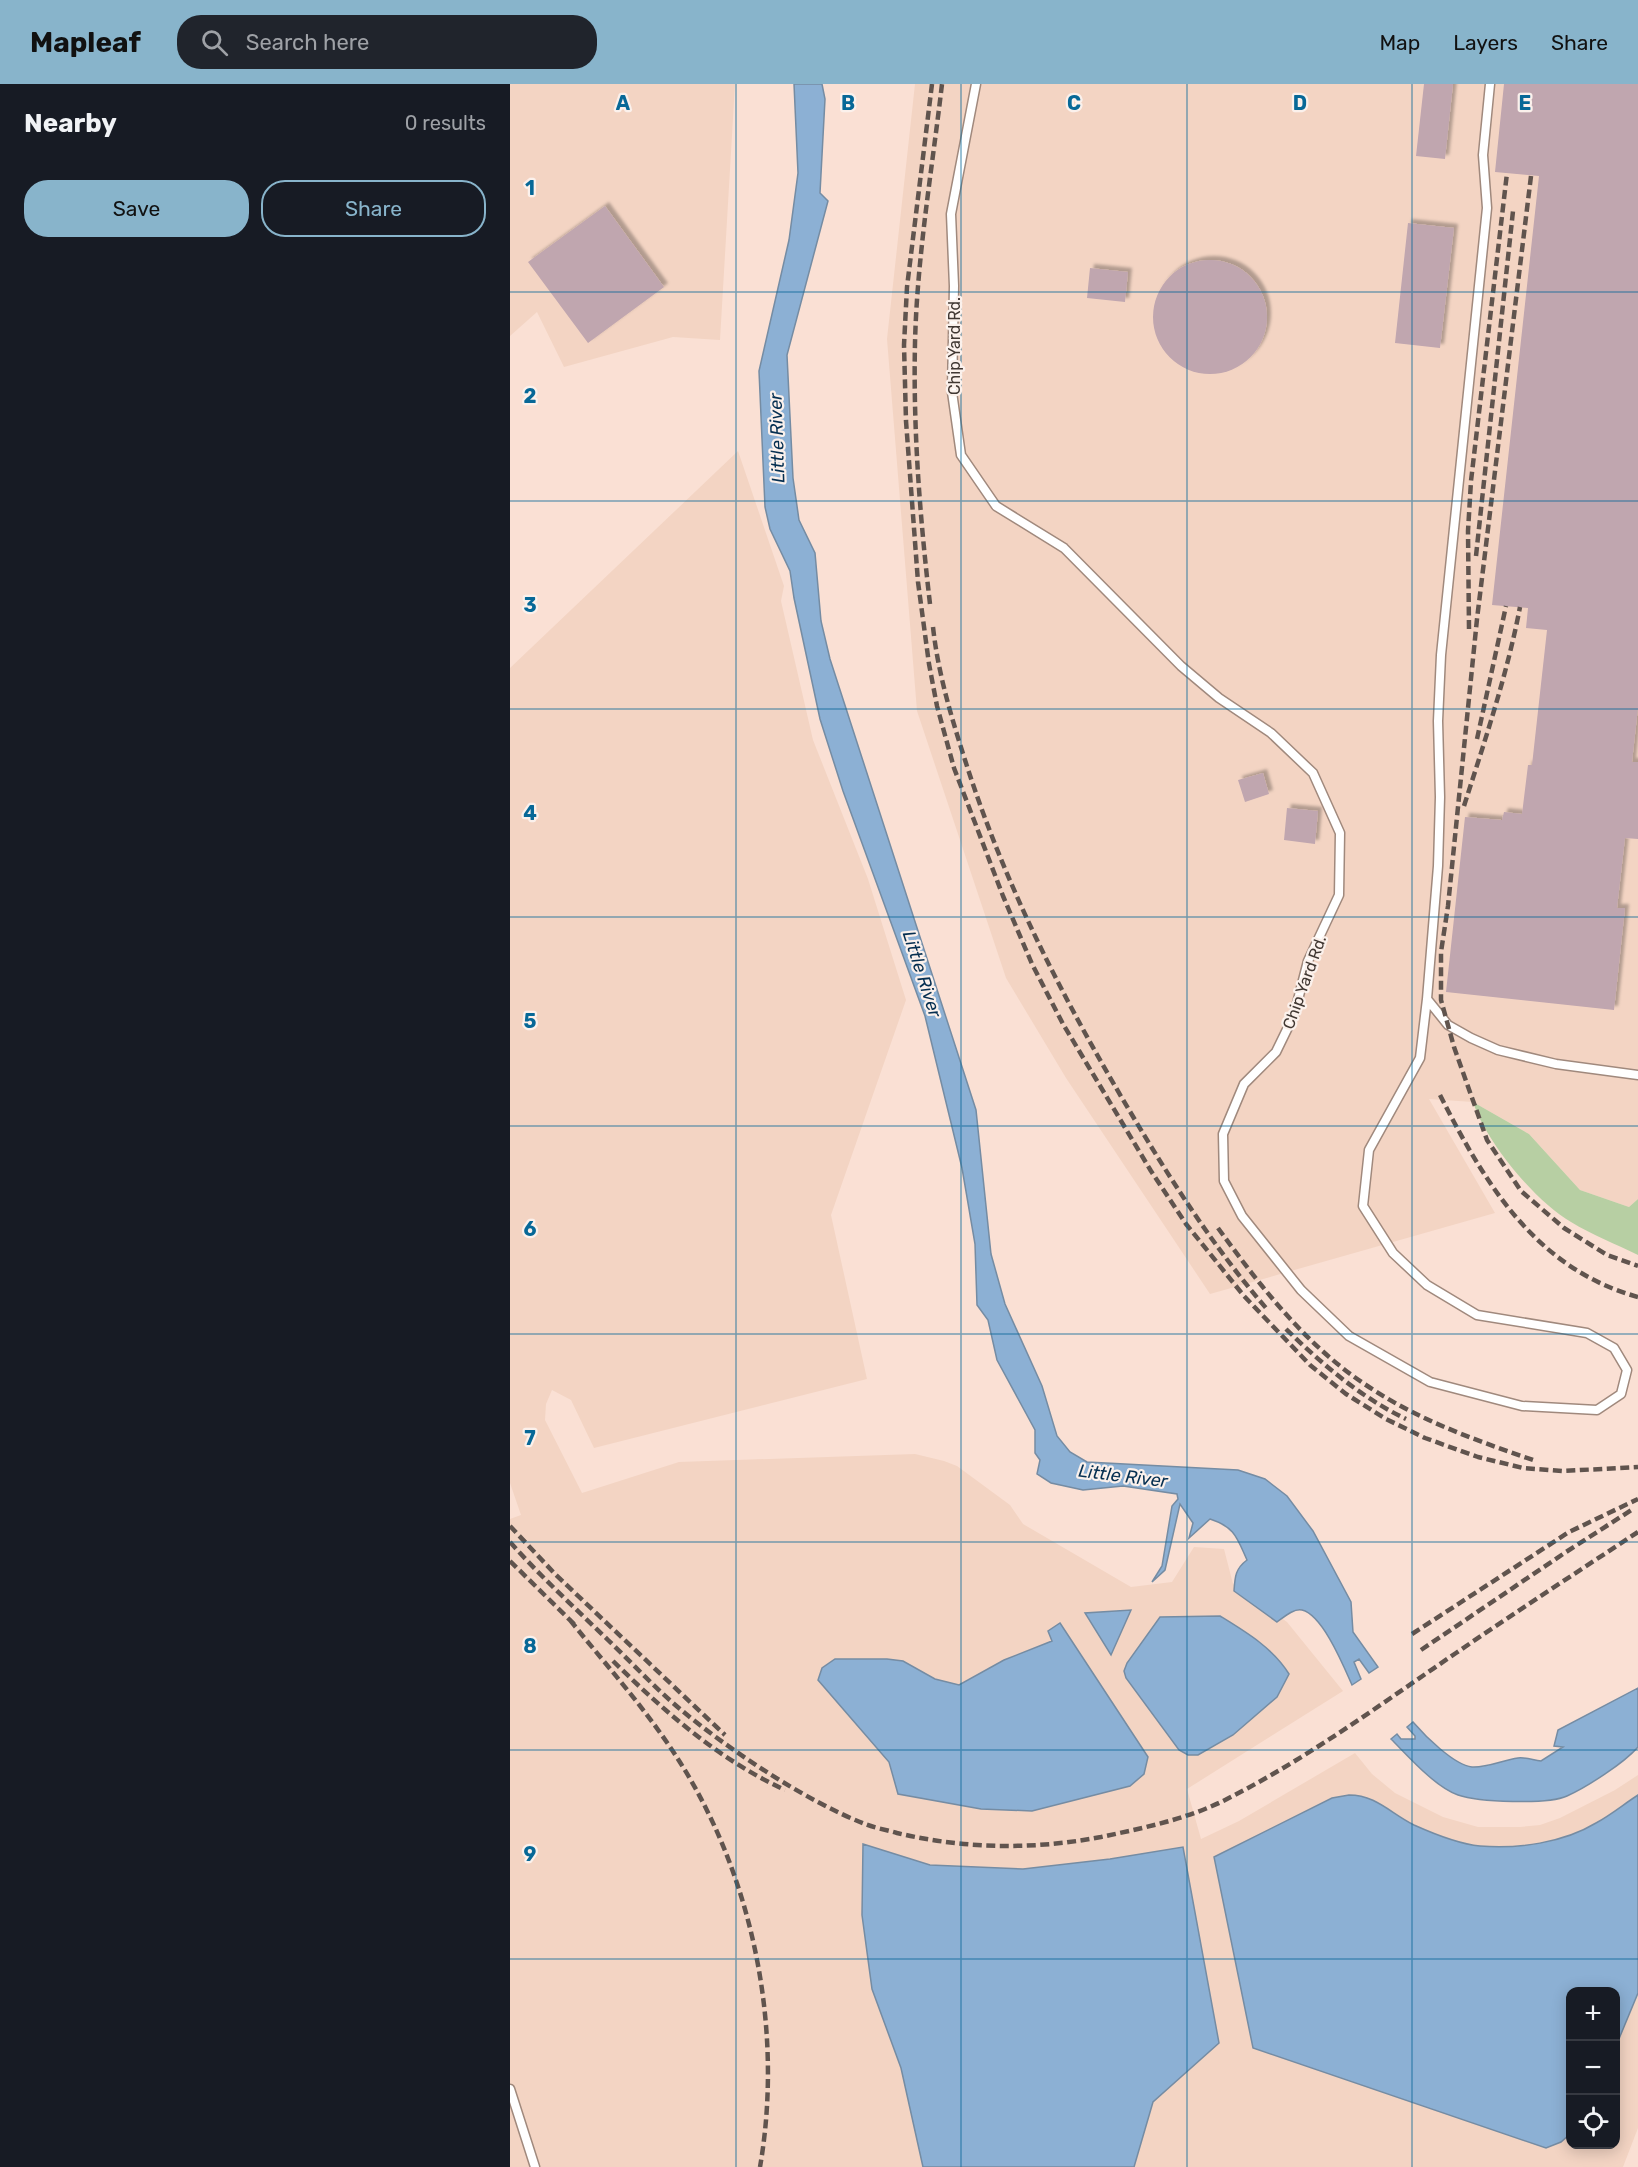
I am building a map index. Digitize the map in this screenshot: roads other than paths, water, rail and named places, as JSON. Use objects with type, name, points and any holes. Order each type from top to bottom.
[{"type":"lane","name":"Chip Yard Rd.","points":[[976,84],[951,214],[954,286],[952,392],[961,455],[996,506],[1064,548],[1181,666],[1219,698],[1271,733],[1313,773],[1340,833],[1340,895],[1308,961],[1294,1015],[1276,1052],[1244,1084],[1223,1134],[1224,1180],[1242,1216],[1300,1290],[1349,1336],[1430,1382],[1522,1406],[1597,1410],[1621,1394],[1627,1370],[1614,1348],[1587,1333],[1477,1315],[1427,1286],[1393,1253],[1363,1206],[1369,1150],[1420,1058],[1427,999],[1438,866],[1440,797],[1438,721],[1441,655],[1487,208],[1483,155],[1490,84]]},
{"type":"lane","points":[[1427,999],[1448,1025],[1498,1050],[1556,1064],[1638,1075]]},
{"type":"lane","points":[[510,2089],[535,2167]]},
{"type":"water","name":"Little River","points":[[794,84],[822,84],[825,99],[820,193],[828,201],[787,355],[793,478],[799,520],[815,553],[821,621],[830,659],[976,1110],[991,1254],[1005,1304],[1042,1386],[1057,1436],[1070,1452],[1087,1462],[1238,1470],[1265,1479],[1287,1496],[1313,1531],[1351,1602],[1353,1632],[1378,1667],[1369,1673],[1359,1659],[1354,1662],[1361,1679],[1352,1685],[1325,1631],[1310,1614],[1296,1610],[1277,1622],[1234,1591],[1236,1574],[1247,1560],[1234,1534],[1225,1526],[1210,1519],[1189,1538],[1193,1523],[1180,1504],[1165,1570],[1152,1582],[1162,1566],[1172,1506],[1178,1499],[1177,1494],[1123,1486],[1083,1490],[1051,1483],[1037,1474],[1040,1460],[1035,1453],[1035,1430],[997,1360],[988,1320],[977,1305],[975,1244],[962,1168],[925,1016],[843,791],[820,719],[790,571],[770,529],[765,507],[759,371],[789,240],[798,173]]},
{"type":"water","points":[[1131,1610],[1111,1655],[1085,1613]]},
{"type":"water","points":[[1220,1616],[1267,1648],[1289,1674],[1277,1697],[1233,1735],[1198,1755],[1188,1755],[1179,1750],[1126,1678],[1124,1671],[1127,1663],[1160,1617]]},
{"type":"water","points":[[1060,1623],[1148,1757],[1144,1774],[1130,1786],[1032,1811],[981,1809],[898,1794],[889,1762],[818,1680],[822,1668],[835,1659],[887,1659],[903,1661],[935,1679],[959,1685],[1004,1660],[1052,1641],[1048,1631]]},
{"type":"water","points":[[1638,1688],[1638,1747],[1595,1781],[1557,1799],[1512,1802],[1458,1795],[1431,1778],[1391,1739],[1397,1734],[1401,1739],[1415,1739],[1407,1727],[1413,1722],[1440,1749],[1465,1765],[1483,1766],[1521,1758],[1541,1761],[1563,1747],[1554,1746],[1558,1730]]},
{"type":"water","points":[[1349,1795],[1367,1798],[1414,1825],[1446,1838],[1472,1845],[1495,1847],[1540,1843],[1583,1830],[1638,1795],[1638,1993],[1620,2036],[1620,1987],[1566,1987],[1566,2138],[1561,2142],[1546,2148],[1253,2048],[1214,1857],[1332,1798]]},
{"type":"water","points":[[863,1844],[930,1865],[1023,1869],[1110,1859],[1183,1847],[1219,2043],[1153,2102],[1134,2167],[923,2167],[901,2068],[872,1989],[862,1915]]},
{"type":"railway","points":[[932,84],[907,287],[904,345],[906,421],[918,582],[937,706],[954,768],[1003,896],[1032,964],[1063,1024],[1151,1171],[1186,1224],[1244,1296],[1310,1365],[1346,1394],[1386,1419],[1425,1438],[1478,1457],[1523,1468],[1563,1471],[1638,1467]]},
{"type":"railway","points":[[930,604],[918,474],[915,343],[922,246],[942,84]]},
{"type":"railway","points":[[1469,629],[1468,531],[1471,481],[1507,173]]},
{"type":"railway","points":[[1531,176],[1477,619],[1448,906],[1441,952],[1441,1000],[1454,1047],[1487,1140],[1521,1191],[1564,1228],[1607,1255],[1638,1266]]},
{"type":"railway","points":[[1476,556],[1513,211]]},
{"type":"railway","points":[[1477,739],[1506,606]]},
{"type":"railway","points":[[1464,806],[1488,732],[1520,607]]},
{"type":"railway","points":[[933,627],[950,711],[980,805],[1014,891],[1054,975],[1098,1057],[1189,1206],[1266,1308]]},
{"type":"railway","points":[[1440,1095],[1457,1128],[1496,1191],[1542,1244],[1570,1266],[1602,1284],[1638,1297]]},
{"type":"railway","points":[[1218,1228],[1286,1315],[1325,1354],[1346,1371],[1388,1399],[1429,1420],[1536,1461]]},
{"type":"railway","points":[[1286,1329],[1342,1379],[1373,1401],[1406,1419]]},
{"type":"railway","points":[[1412,1634],[1569,1532],[1638,1499]]},
{"type":"railway","points":[[1421,1650],[1633,1509]]},
{"type":"railway","points":[[510,1526],[556,1575],[725,1735]]},
{"type":"railway","points":[[510,1542],[671,1701],[721,1741],[793,1788],[842,1814],[897,1833],[973,1845],[1024,1846],[1075,1841],[1133,1830],[1181,1817],[1227,1799],[1344,1730],[1501,1622],[1638,1532]]},
{"type":"railway","points":[[510,1561],[576,1626]]},
{"type":"railway","points":[[570,1620],[638,1704],[676,1756],[703,1802],[725,1851],[743,1902],[756,1954],[764,2007],[768,2061],[766,2115],[760,2167]]},
{"type":"railway","points":[[613,1661],[693,1733],[737,1764],[785,1790]]}]
